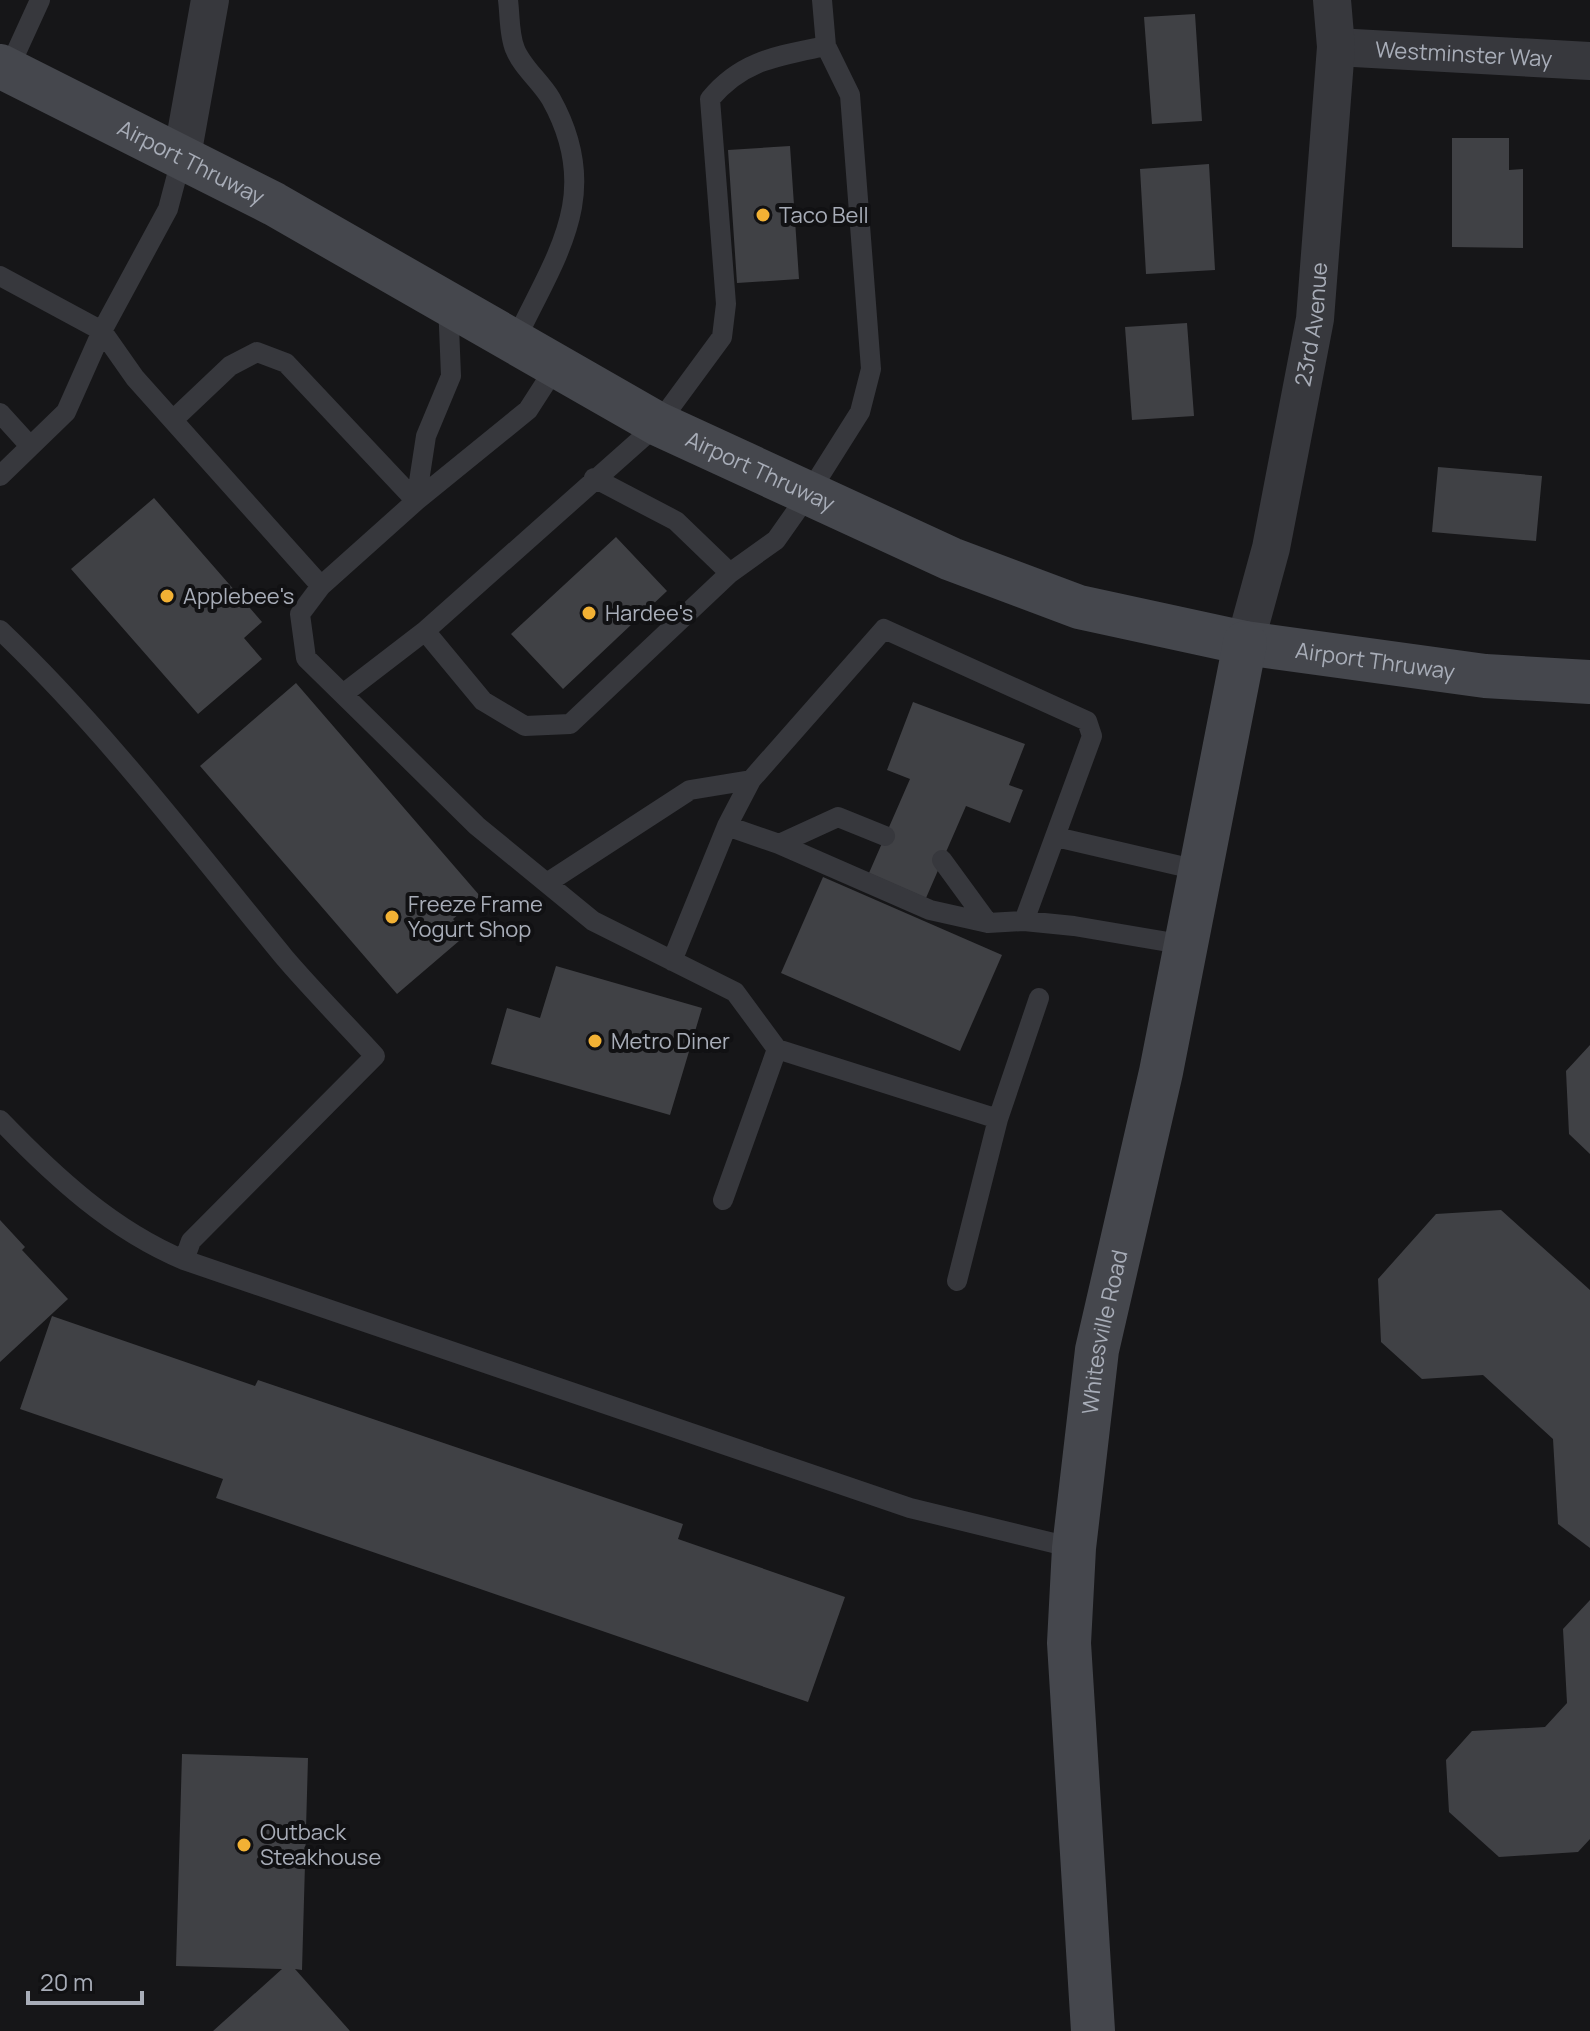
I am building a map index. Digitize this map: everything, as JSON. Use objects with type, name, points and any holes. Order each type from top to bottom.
[{"type":"main road","name":"Airport Thruway","points":[[4,68],[182,156],[448,302],[658,424],[807,496],[951,559],[1079,607],[1245,643],[1485,676],[1590,682]]},
{"type":"main road","name":"Whitesville Road","points":[[1093,2031],[1069,1643],[1074,1548],[1097,1350],[1202,871],[1245,643]]},
{"type":"street","points":[[182,156],[210,0]]},
{"type":"street","name":"23rd Avenue","points":[[1245,643],[1271,548],[1315,319],[1336,47],[1332,0]]},
{"type":"street","name":"Westminster Way","points":[[1336,47],[1590,61]]},
{"type":"lane","points":[[4,68],[40,0]]},
{"type":"lane","points":[[508,0],[515,49],[551,100],[571,147],[576,194],[572,220],[515,341]]},
{"type":"lane","points":[[425,631],[483,701],[525,726],[570,724],[730,573],[776,540],[860,412],[871,369],[850,95],[826,46],[822,0]]},
{"type":"lane","points":[[343,694],[425,631],[658,424],[722,337],[726,304],[710,99],[728,77],[766,58],[826,46]]},
{"type":"lane","points":[[0,476],[66,412],[102,331],[168,209],[182,156]]},
{"type":"lane","points":[[0,276],[102,331],[135,378],[321,586]]},
{"type":"lane","points":[[416,501],[426,436],[451,376],[448,302]]},
{"type":"lane","points":[[173,420],[230,366],[257,352],[286,363],[416,501]]},
{"type":"lane","points":[[557,365],[528,410],[416,501],[321,586],[300,614],[306,658],[477,826],[593,921],[735,992],[777,1049],[998,1119]]},
{"type":"lane","points":[[0,413],[30,446]]},
{"type":"lane","points":[[594,478],[676,521],[730,573]]},
{"type":"lane","points":[[672,961],[727,826],[751,780],[884,629],[1087,721],[1092,736],[1024,921]]},
{"type":"lane","points":[[0,630],[91,724],[286,959],[375,1056],[191,1241],[184,1260]]},
{"type":"lane","points":[[547,883],[690,790],[751,780]]},
{"type":"lane","points":[[779,844],[838,817],[885,836]]},
{"type":"lane","points":[[727,826],[779,844],[930,910],[988,923],[1024,921],[1186,945]]},
{"type":"lane","points":[[1056,837],[1202,871]]},
{"type":"lane","points":[[942,860],[988,923]]},
{"type":"lane","points":[[957,1281],[998,1119],[1039,998]]},
{"type":"lane","points":[[723,1200],[777,1049]]},
{"type":"lane","points":[[0,1120],[54,1176],[146,1245],[910,1508],[1074,1548]]},
{"type":"building","points":[[1195,14],[1202,121],[1152,124],[1144,17]]},
{"type":"building","points":[[1452,138],[1509,138],[1509,170],[1523,169],[1523,248],[1452,247]]},
{"type":"building","name":"Taco Bell","points":[[790,146],[799,279],[737,283],[728,150]]},
{"type":"building","points":[[1209,164],[1215,270],[1146,274],[1140,169]]},
{"type":"building","points":[[1187,323],[1194,416],[1132,420],[1125,327]]},
{"type":"building","points":[[1438,467],[1542,476],[1536,541],[1432,532]]},
{"type":"building","name":"Applebee's","points":[[154,498],[262,622],[244,638],[262,659],[198,714],[71,569]]},
{"type":"building","name":"Hardee's","points":[[616,537],[667,591],[563,689],[511,634]]},
{"type":"building","points":[[296,683],[480,896],[453,919],[466,935],[397,994],[200,766]]},
{"type":"building","points":[[913,702],[1025,744],[1009,785],[1023,790],[1010,823],[966,806],[926,898],[869,873],[910,779],[887,770]]},
{"type":"building","points":[[823,877],[1002,955],[960,1051],[781,973]]},
{"type":"building","name":"Metro Diner","points":[[556,966],[702,1008],[670,1115],[491,1064],[507,1008],[540,1018]]},
{"type":"building","points":[[1590,1045],[1590,1154],[1569,1134],[1566,1071]]},
{"type":"building","points":[[1501,1210],[1590,1290],[1590,1548],[1558,1524],[1553,1439],[1483,1375],[1422,1379],[1381,1342],[1378,1279],[1436,1214]]},
{"type":"building","points":[[0,1220],[25,1247],[22,1250],[68,1299],[0,1362]]},
{"type":"building","points":[[52,1316],[255,1386],[258,1380],[683,1524],[678,1539],[845,1597],[808,1702],[216,1498],[223,1479],[20,1409]]},
{"type":"building","points":[[1590,1600],[1590,1839],[1578,1852],[1499,1857],[1449,1812],[1446,1760],[1472,1731],[1545,1727],[1567,1703],[1563,1629]]},
{"type":"building","points":[[182,1754],[308,1758],[302,1970],[295,1969],[350,2031],[213,2031],[282,1969],[176,1966]]},
{"type":"place","name":"Taco Bell","points":[[763,215]]},
{"type":"place","name":"Applebee's","points":[[167,596]]},
{"type":"place","name":"Hardee's","points":[[589,613]]},
{"type":"place","name":"Freeze Frame Yogurt Shop","points":[[392,917]]},
{"type":"place","name":"Metro Diner","points":[[595,1041]]},
{"type":"place","name":"Outback Steakhouse","points":[[244,1845]]}]
